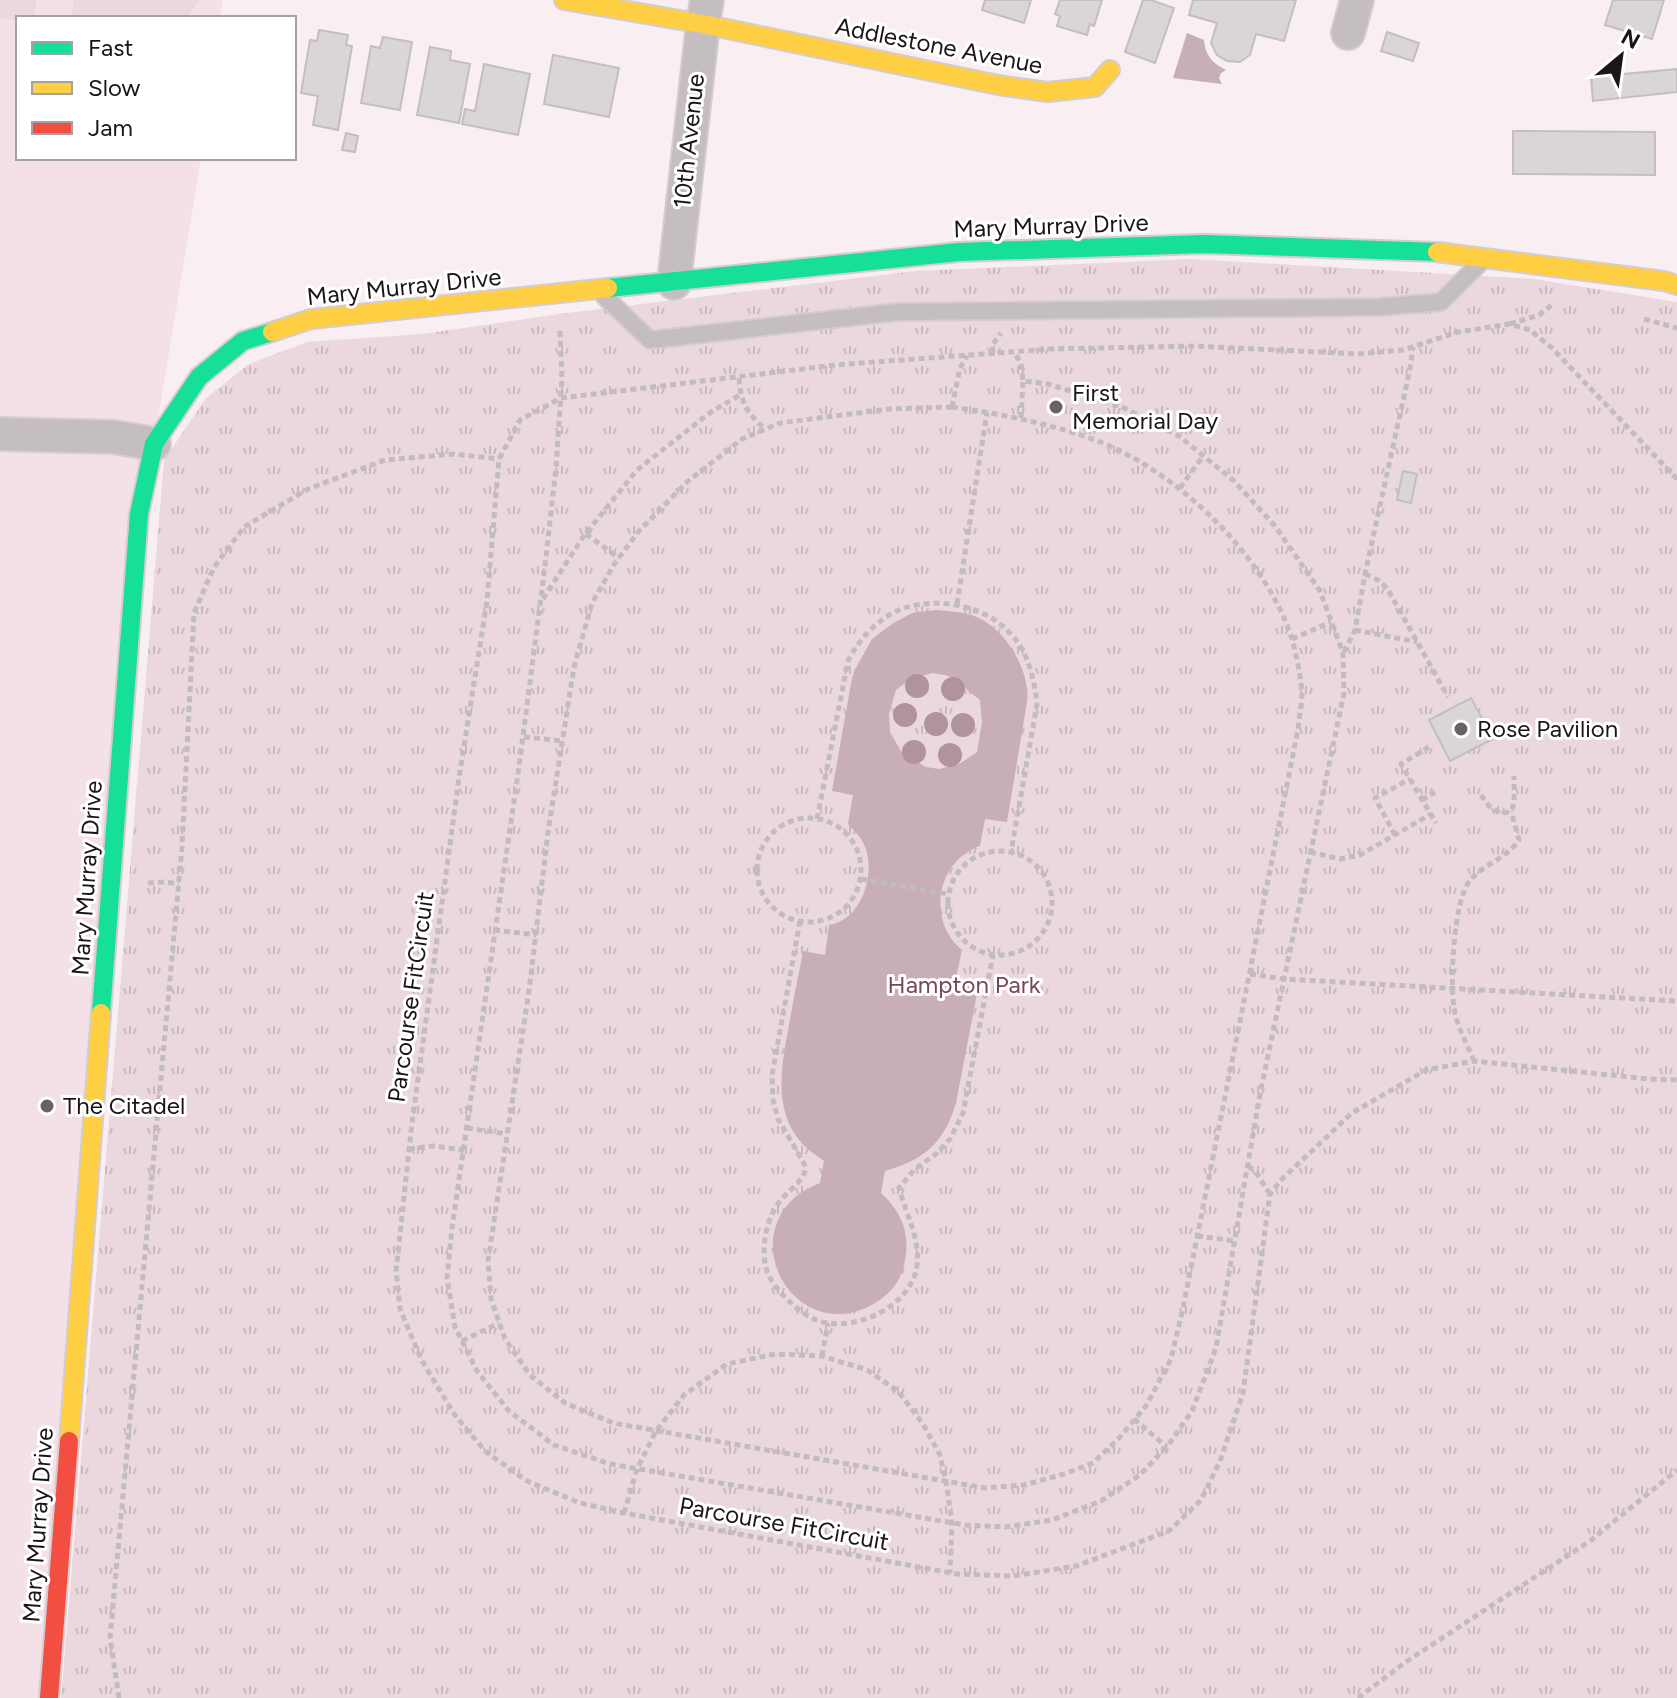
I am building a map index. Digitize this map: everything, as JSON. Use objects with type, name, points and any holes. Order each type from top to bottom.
[{"type":"street","name":"Addlestone Avenue","points":[[564,0],[705,12],[998,85],[1048,92],[1095,87],[1110,70]]},
{"type":"street","points":[[1348,33],[1357,0]]},
{"type":"street","name":"10th Avenue","points":[[674,283],[705,12]]},
{"type":"street","name":"Mary Murray Drive","points":[[49,1698],[139,514],[154,444],[199,377],[243,341],[311,319],[959,252],[1204,244],[1440,252],[1677,285]]},
{"type":"street","points":[[0,434],[114,437],[154,444]]},
{"type":"lane","points":[[598,290],[650,340],[897,312],[1379,307],[1441,302],[1485,258]]},
{"type":"path","points":[[119,1698],[110,1638],[179,884],[194,613],[214,567],[244,527],[308,489],[385,460],[454,454],[499,459],[520,420],[561,398],[836,365],[993,353],[1195,346],[1358,354],[1403,350],[1458,332],[1509,324],[1539,315],[1552,305]]},
{"type":"path","points":[[559,318],[562,378],[556,468],[524,737],[452,1228],[447,1278],[455,1327],[477,1371],[509,1411],[554,1445],[610,1464],[637,1469],[952,1523],[1005,1527],[1052,1520],[1101,1501],[1140,1475],[1167,1447],[1192,1411],[1216,1348],[1284,979],[1344,693],[1343,653],[1320,591],[1275,526],[1233,480],[1179,436],[1122,407],[1048,384],[1023,381]]},
{"type":"path","points":[[1509,324],[1530,330],[1552,348],[1677,479]]},
{"type":"path","points":[[992,345],[993,353]]},
{"type":"path","points":[[1343,653],[1355,630],[1413,347]]},
{"type":"path","points":[[1014,352],[1021,363],[1023,381],[1021,418]]},
{"type":"path","points":[[952,407],[960,368],[967,355]]},
{"type":"path","points":[[739,378],[740,395],[748,414],[765,429]]},
{"type":"path","points":[[540,603],[586,534],[637,470],[711,412],[740,395]]},
{"type":"path","points":[[952,407],[987,412],[1021,418],[1096,441],[1144,463],[1180,488],[1232,539],[1270,589],[1292,639],[1302,691],[1298,729],[1171,1359],[1146,1406],[1093,1463],[1024,1485],[985,1488],[613,1423],[565,1403],[530,1375],[505,1339],[499,1323],[491,1299],[488,1261],[574,667],[592,603],[639,531],[687,482],[742,439],[780,423],[890,409],[952,407]]},
{"type":"path","points":[[957,604],[987,412]]},
{"type":"path","points":[[1180,488],[1203,456]]},
{"type":"path","name":"Parcourse FitCircuit","points":[[499,459],[487,601],[459,778],[409,1149],[396,1271],[400,1309],[421,1359],[454,1414],[485,1451],[527,1481],[580,1503],[624,1513],[950,1573],[1013,1576],[1076,1566],[1169,1531],[1201,1500],[1220,1461],[1243,1393],[1270,1194]]},
{"type":"path","points":[[586,534],[619,558]]},
{"type":"path","points":[[1365,574],[1387,588],[1448,697]]},
{"type":"path","points":[[817,819],[848,661],[857,645],[875,625],[897,610],[924,603],[957,604],[980,612],[1008,630],[1026,656],[1034,681],[1037,704],[1011,852]]},
{"type":"path","points":[[1292,639],[1331,622]]},
{"type":"path","points":[[1355,630],[1418,643]]},
{"type":"path","points":[[524,737],[563,741]]},
{"type":"path","points":[[1429,747],[1401,764],[1436,823]]},
{"type":"path","points":[[1474,1061],[1456,1015],[1452,988],[1457,920],[1462,896],[1470,880],[1512,850],[1519,840],[1511,811],[1514,776]]},
{"type":"path","points":[[1395,835],[1375,798],[1410,779]]},
{"type":"path","points":[[1422,800],[1435,792]]},
{"type":"path","points":[[1481,795],[1489,806],[1501,814],[1511,811]]},
{"type":"path","points":[[1310,852],[1340,859],[1360,855],[1431,814]]},
{"type":"path","points":[[800,819],[817,819],[833,824],[847,834],[856,847],[861,863],[861,879],[855,895],[845,908],[832,917],[816,922],[800,921],[783,914],[769,903],[760,888],[757,870],[760,852],[769,837],[783,825],[800,819]]},
{"type":"path","points":[[994,851],[1011,852],[1027,858],[1040,870],[1049,886],[1052,903],[1049,920],[1041,936],[1011,954],[993,955],[977,950],[963,940],[953,927],[948,911],[948,894],[953,878],[964,864],[978,855],[994,851]]},
{"type":"path","points":[[861,879],[948,894]]},
{"type":"path","points":[[139,883],[179,884]]},
{"type":"path","points":[[800,921],[772,1075],[778,1119],[806,1167],[805,1175],[772,1214],[765,1235],[765,1265],[776,1289],[797,1309],[828,1323],[854,1322],[885,1311],[911,1283],[917,1267],[917,1245],[899,1188],[915,1169],[950,1139],[963,1113],[993,955]]},
{"type":"path","points":[[494,930],[536,935]]},
{"type":"path","points":[[1250,974],[1284,979],[1677,1001]]},
{"type":"path","points":[[1248,1166],[1255,1171],[1270,1194],[1352,1113],[1426,1070],[1474,1061],[1677,1080]]},
{"type":"path","points":[[467,1128],[507,1134]]},
{"type":"path","points":[[409,1149],[433,1146],[464,1150]]},
{"type":"path","points":[[1197,1236],[1235,1241]]},
{"type":"path","points":[[462,1341],[499,1323]]},
{"type":"path","points":[[822,1356],[828,1323]]},
{"type":"path","points":[[624,1513],[637,1469],[656,1431],[684,1395],[727,1364],[775,1354],[822,1356],[867,1370],[898,1391],[923,1424],[940,1455],[946,1481],[952,1523],[950,1573]]},
{"type":"path","points":[[1134,1419],[1167,1447]]},
{"type":"path","points":[[1358,1698],[1407,1661],[1590,1541],[1677,1470]]},
{"type":"shaded area","name":"The Citadel","points":[[0,0],[223,0],[220,16],[16,16],[16,160],[201,160],[154,444],[49,1698],[0,1698]]},
{"type":"shaded area","points":[[1187,33],[1204,40],[1210,58],[1226,70],[1219,78],[1222,84],[1173,78]]},
{"type":"shaded area","points":[[936,610],[958,612],[974,616],[997,630],[1022,668],[1027,703],[1007,822],[985,819],[980,846],[967,852],[949,871],[941,896],[943,923],[962,950],[956,978],[979,983],[956,1103],[945,1129],[931,1148],[899,1167],[885,1171],[881,1193],[900,1217],[906,1235],[906,1254],[899,1278],[892,1289],[870,1306],[844,1314],[820,1311],[800,1301],[785,1284],[775,1264],[773,1241],[779,1218],[794,1198],[820,1183],[824,1161],[800,1141],[785,1113],[782,1082],[785,1050],[803,951],[825,955],[829,925],[851,913],[859,903],[868,877],[866,850],[860,837],[848,824],[853,795],[832,791],[852,678],[872,639],[912,613]],"holes":[[[932,673],[961,681],[980,700],[982,722],[977,752],[959,764],[939,769],[926,767],[902,753],[890,732],[889,714],[896,690],[909,680]]]},
{"type":"green space","points":[[0,0],[37,0],[34,16],[16,16],[16,21],[0,18]]},
{"type":"green space","points":[[74,0],[200,0],[188,16],[71,16]]},
{"type":"green space","name":"Hampton Park","points":[[1191,259],[1534,279],[1677,302],[1677,1698],[61,1698],[164,460],[206,398],[249,364],[307,342],[422,334],[559,314],[916,271]]},
{"type":"building","points":[[985,0],[1031,0],[1024,23],[982,10]]},
{"type":"building","points":[[1060,0],[1102,0],[1094,26],[1090,24],[1087,35],[1057,26],[1060,16],[1055,14]]},
{"type":"building","points":[[1143,0],[1174,8],[1155,63],[1125,52]]},
{"type":"building","points":[[1193,0],[1296,0],[1284,41],[1256,34],[1250,55],[1240,62],[1227,61],[1217,55],[1211,43],[1217,23],[1189,15]]},
{"type":"building","points":[[1613,0],[1664,0],[1652,39],[1605,25]]},
{"type":"building","points":[[319,30],[348,35],[346,45],[352,46],[338,130],[313,125],[318,96],[301,93],[310,40],[317,41]]},
{"type":"building","points":[[1387,32],[1419,43],[1413,61],[1381,51]]},
{"type":"building","points":[[383,37],[412,42],[400,110],[361,103],[371,46],[380,48]]},
{"type":"building","points":[[430,47],[451,51],[450,60],[470,64],[459,123],[417,115]]},
{"type":"building","points":[[553,55],[619,68],[609,117],[544,104]]},
{"type":"building","points":[[484,64],[530,74],[518,135],[462,124],[465,109],[475,111]]},
{"type":"building","points":[[1677,69],[1677,92],[1593,101],[1591,77]]},
{"type":"building","points":[[1513,131],[1655,132],[1655,175],[1513,174]]},
{"type":"building","points":[[346,133],[358,136],[355,152],[342,150]]},
{"type":"building","points":[[1403,471],[1417,474],[1411,503],[1397,500]]},
{"type":"building","name":"Rose Pavilion","points":[[1471,698],[1493,739],[1450,761],[1429,720]]},
{"type":"traffic: fast","points":[[608,288],[959,252],[1204,244],[1437,252]]},
{"type":"traffic: fast","points":[[101,1013],[139,514],[154,444],[199,377],[243,341],[272,332]]},
{"type":"traffic: slow","points":[[564,0],[703,24],[998,85],[1048,92],[1095,87],[1110,70]]},
{"type":"traffic: slow","points":[[1437,252],[1677,285]]},
{"type":"traffic: slow","points":[[272,332],[311,319],[608,288]]},
{"type":"traffic: slow","points":[[69,1441],[101,1013]]},
{"type":"traffic: jam","points":[[49,1698],[69,1441]]},
{"type":"place","name":"First Memorial Day","points":[[1056,407]]},
{"type":"place","name":"Rose Pavilion","points":[[1461,729]]},
{"type":"place","name":"The Citadel","points":[[47,1106]]}]
